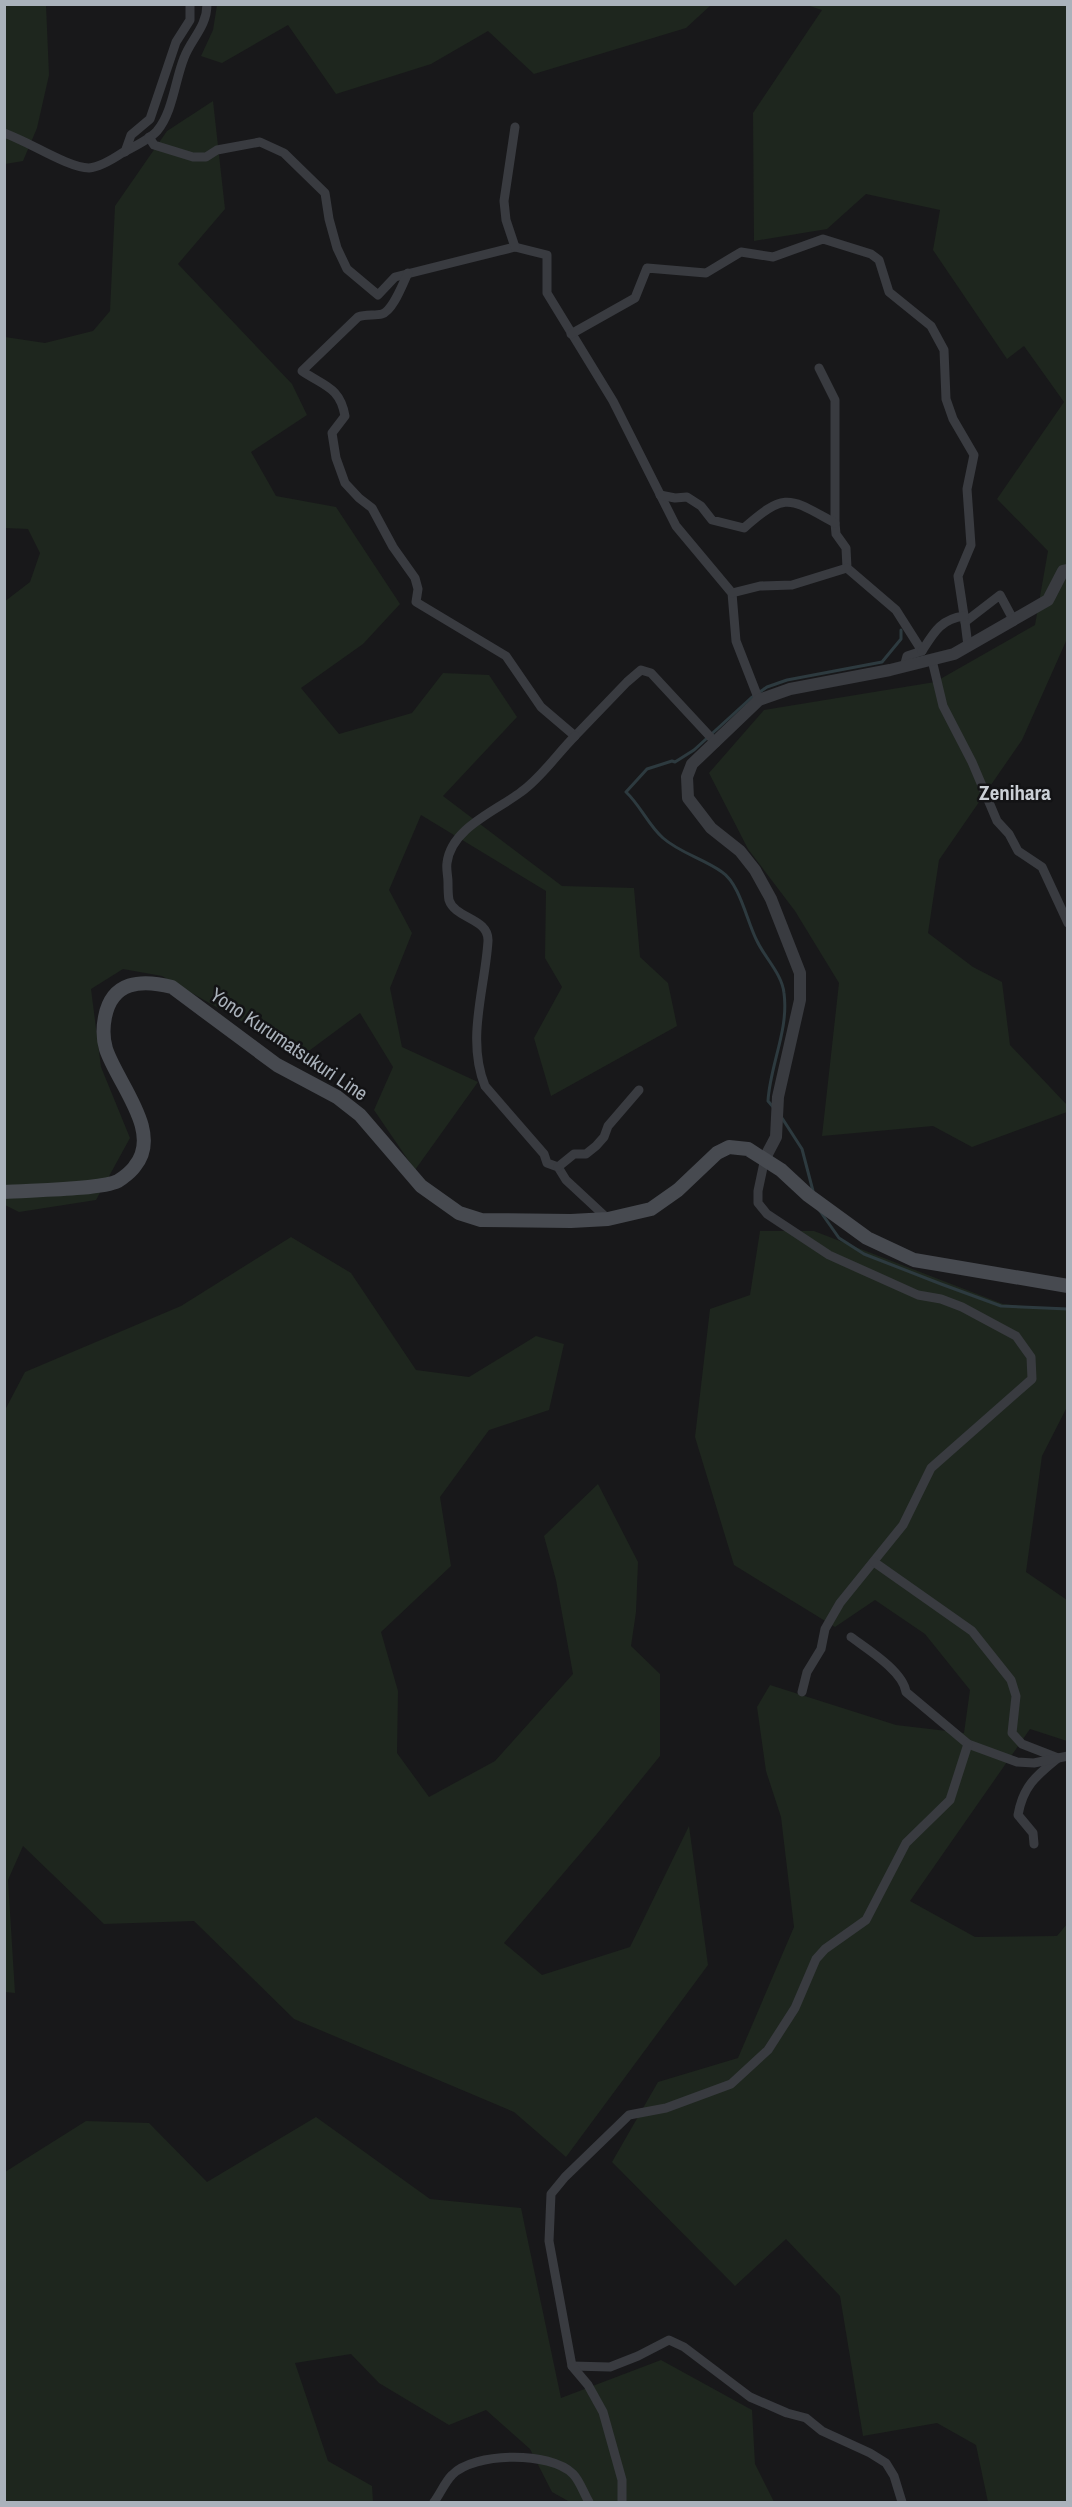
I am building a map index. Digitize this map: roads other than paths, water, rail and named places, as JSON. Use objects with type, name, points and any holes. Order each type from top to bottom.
[{"type":"main road","name":"Yono Kurumatsukuri Line","points":[[4,1192],[95,1186],[117,1181],[135,1167],[144,1151],[144,1135],[139,1118],[105,1048],[103,1026],[108,1003],[119,990],[136,984],[155,982],[172,987],[277,1065],[337,1097],[360,1115],[421,1186],[459,1214],[481,1220],[608,1219],[651,1209],[678,1190],[717,1152],[729,1148],[748,1149],[765,1158],[808,1195],[867,1238],[914,1260],[1068,1286]]},
{"type":"street","points":[[125,152],[131,135],[150,118],[176,42],[190,20],[190,4]]},
{"type":"street","points":[[4,133],[23,139],[72,164],[89,168],[100,165],[149,137],[157,131],[164,120],[184,56],[202,29],[207,14],[207,4]]},
{"type":"street","points":[[515,127],[504,201],[506,220],[515,246]]},
{"type":"street","points":[[149,137],[154,145],[193,157],[206,157],[217,150],[261,142],[285,153],[325,193],[337,248],[347,269],[378,295],[395,277],[515,246],[547,255],[547,293],[614,401],[676,526],[732,593],[736,640],[759,700]]},
{"type":"street","points":[[571,334],[635,298],[647,268],[706,273],[741,252],[773,257],[824,239],[871,254],[879,260],[889,292],[931,326],[944,350],[946,399],[953,418],[974,455],[967,489],[971,545],[958,576],[968,646]]},
{"type":"street","points":[[408,273],[387,311],[358,317],[302,370],[337,392],[343,404],[345,416],[332,433],[336,458],[345,483],[372,508],[393,547],[415,578],[418,589],[416,602],[506,656],[535,695],[541,707],[575,736]]},
{"type":"street","points":[[819,368],[835,400],[835,523],[837,534],[846,548],[847,568],[896,610],[922,651]]},
{"type":"street","points":[[660,495],[675,498],[687,496],[712,520],[744,528],[757,516],[785,501],[796,502],[835,523]]},
{"type":"street","points":[[732,593],[760,586],[792,585],[847,568]]},
{"type":"street","points":[[802,1692],[807,1672],[821,1649],[825,1629],[840,1603],[903,1525],[931,1468],[1032,1379],[1031,1357],[1016,1336],[987,1319],[941,1299],[918,1295],[829,1255],[767,1214],[758,1203],[758,1191],[765,1158],[776,1137],[778,1097],[800,1000],[800,973],[771,899],[755,870],[740,851],[711,828],[688,798],[687,777],[692,764],[759,700],[790,689],[904,667],[954,654],[1048,600],[1063,571],[1068,570]]},
{"type":"street","points":[[904,667],[907,656],[922,651],[936,628],[944,621],[965,619],[1000,596],[1014,621]]},
{"type":"street","points":[[932,660],[942,706],[972,762],[997,821],[1009,834],[1018,851],[1042,867],[1068,923]]},
{"type":"street","points":[[608,1219],[566,1180],[558,1167],[547,1164],[544,1154],[485,1086],[480,1073],[478,1010],[488,938],[483,926],[454,908],[449,900],[447,863],[452,848],[465,831],[523,791],[627,682],[642,670],[651,673],[716,743]]},
{"type":"street","points":[[558,1167],[574,1154],[586,1154],[596,1146],[604,1137],[608,1126],[639,1090]]},
{"type":"street","points":[[874,1562],[972,1631],[1011,1680],[1016,1696],[1012,1733],[1022,1744],[1063,1757]]},
{"type":"street","points":[[851,1637],[880,1659],[905,1684],[906,1692],[968,1744],[1017,1762],[1034,1763],[1063,1757]]},
{"type":"street","points":[[622,2502],[622,2480],[603,2412],[588,2385],[572,2366],[549,2241],[551,2194],[565,2177],[629,2115],[666,2108],[731,2084],[768,2050],[795,2008],[816,1959],[825,1949],[866,1920],[906,1843],[950,1800],[968,1744]]},
{"type":"street","points":[[1034,1844],[1033,1833],[1018,1815],[1020,1801],[1027,1786],[1063,1757]]},
{"type":"street","points":[[572,2366],[610,2367],[669,2340],[684,2347],[750,2397],[787,2413],[806,2418],[822,2431],[870,2452],[886,2463],[894,2476],[902,2502]]},
{"type":"street","points":[[434,2502],[452,2475],[470,2464],[510,2457],[548,2459],[573,2474],[589,2502]]},
{"type":"waterway","points":[[774,1108],[768,1101],[784,1020],[784,993],[780,979],[757,941],[734,885],[715,867],[677,848],[663,838],[626,792],[647,769],[675,762],[694,750],[751,698],[767,687],[787,680],[882,662],[901,639],[901,630]]},
{"type":"waterway","points":[[782,1118],[802,1149],[813,1191]]},
{"type":"waterway","points":[[820,1211],[839,1238],[864,1254],[1001,1306],[1068,1309]]},
{"type":"district","name":"Zenihara","points":[[1015,793]]}]
